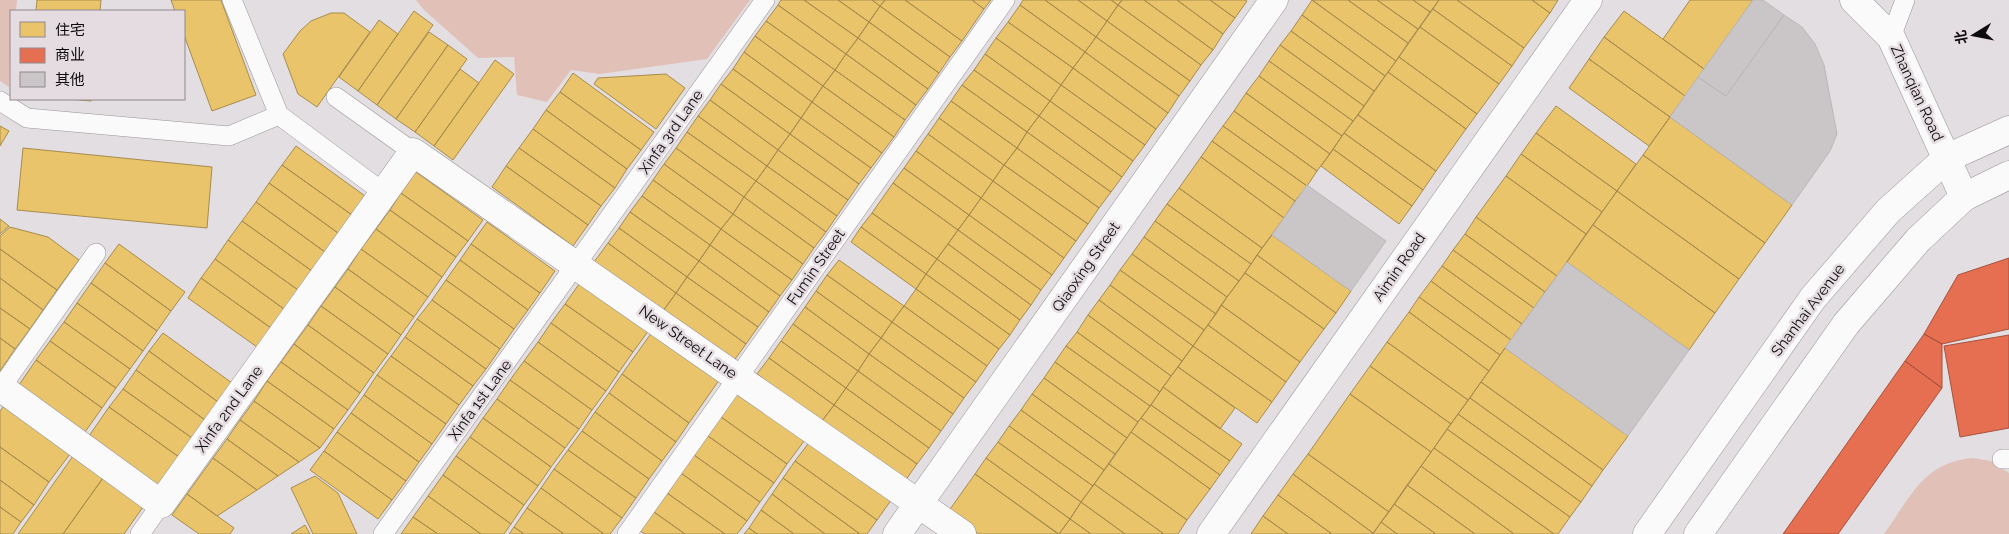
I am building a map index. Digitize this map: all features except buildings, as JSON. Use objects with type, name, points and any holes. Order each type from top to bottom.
[{"type":"street","name":"Qiaoxing Street","points":[[897,534],[1274,0]]},
{"type":"street","name":"Aimin Road","points":[[1211,534],[1588,0]]},
{"type":"street","name":"Zhanqian Road","points":[[1854,0],[1891,36],[1964,197]]},
{"type":"street","name":"Shanhai Avenue","points":[[1647,534],[1813,298],[1888,211],[1946,158],[2009,130]]},
{"type":"street","name":"New Street Lane","points":[[413,152],[962,534]]},
{"type":"street","name":"Xinfa 2nd Lane","points":[[162,504],[413,152]]},
{"type":"street","points":[[1698,534],[1846,324],[1918,240],[1964,197],[2009,175]]},
{"type":"street","points":[[0,388],[162,504]]},
{"type":"lane","points":[[232,0],[279,115],[384,193]]},
{"type":"lane","name":"Xinfa 3rd Lane","points":[[577,265],[765,0]]},
{"type":"lane","name":"Fumin Street","points":[[627,534],[1005,0]]},
{"type":"lane","points":[[1891,36],[1905,0]]},
{"type":"lane","points":[[336,97],[413,152]]},
{"type":"lane","points":[[0,101],[27,118],[230,136],[279,115]]},
{"type":"lane","points":[[0,388],[96,253]]},
{"type":"lane","name":"Xinfa 1st Lane","points":[[383,534],[577,265]]},
{"type":"lane","points":[[140,534],[162,504]]},
{"type":"shaded area","points":[[0,0],[17,0],[16,10],[10,10],[9,87],[0,81]]},
{"type":"shaded area","points":[[416,0],[750,0],[707,59],[600,74],[571,70],[547,102],[517,95],[514,57],[478,58],[423,9]]},
{"type":"shaded area","points":[[1973,458],[1991,461],[2009,473],[2009,534],[1884,534],[1911,495],[1930,474],[1942,466]]}]
